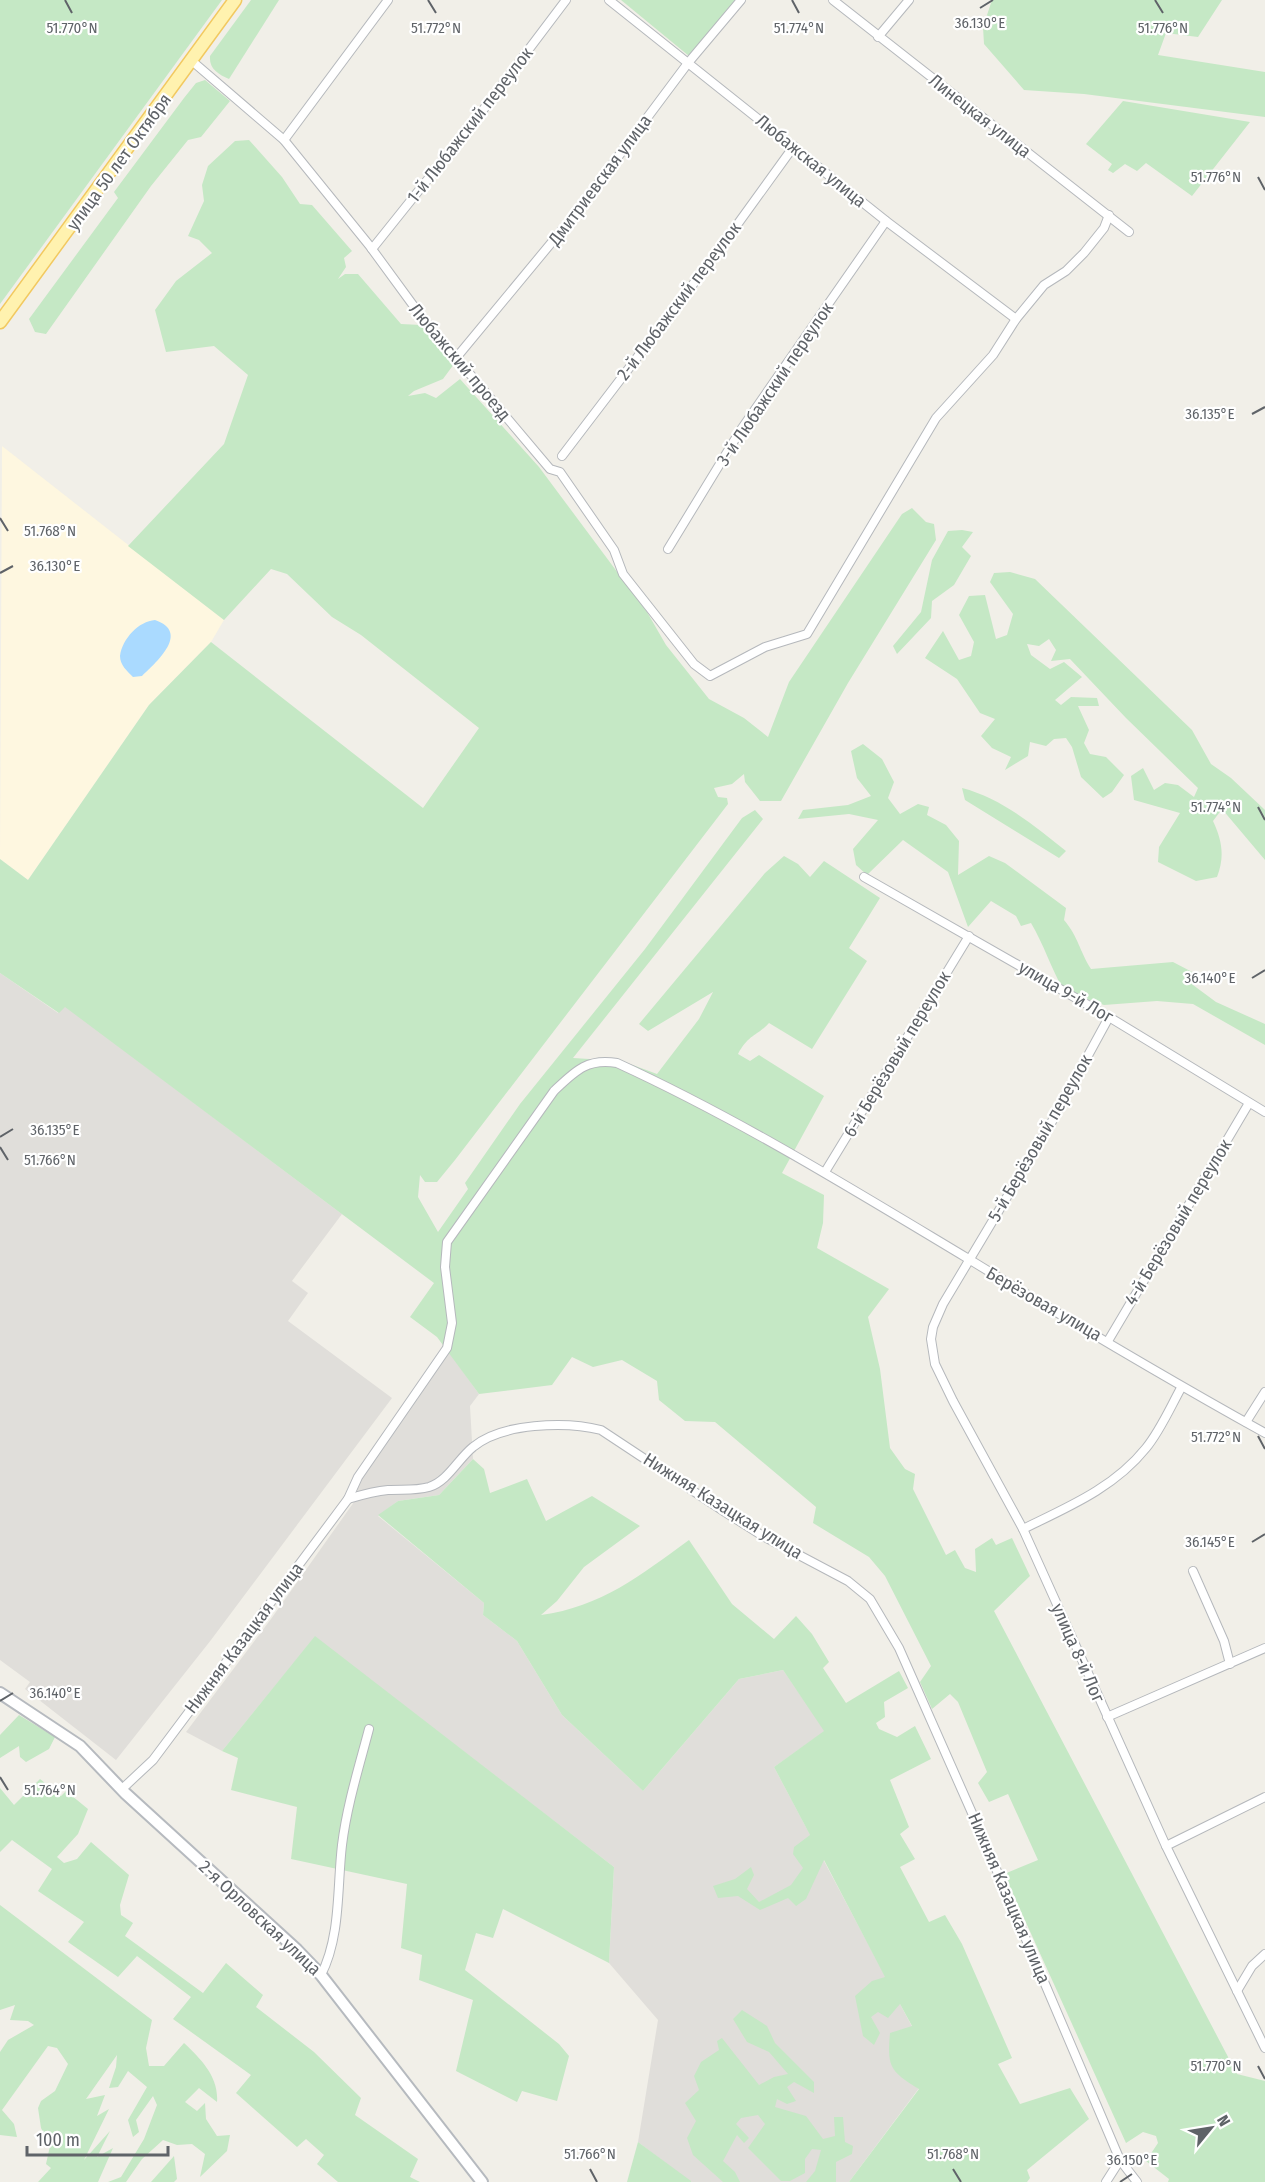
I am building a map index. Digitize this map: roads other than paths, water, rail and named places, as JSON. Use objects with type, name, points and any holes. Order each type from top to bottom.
[{"type":"main road","name":"улица 50 лет Октября","points":[[0,322],[235,0]]},
{"type":"street","points":[[284,140],[388,0]]},
{"type":"street","name":"1-й Любажский переулок","points":[[372,249],[480,114],[566,0]]},
{"type":"street","name":"Дмитриевская улица","points":[[456,358],[576,213],[688,63],[741,0]]},
{"type":"street","name":"Линецкая улица","points":[[833,0],[1129,232]]},
{"type":"street","points":[[879,37],[909,0]]},
{"type":"street","name":"Любажская улица","points":[[613,1],[886,221],[1016,319]]},
{"type":"street","name":"Любажский проезд","points":[[192,61],[239,98],[284,140],[456,358],[550,469],[560,472],[614,550],[623,574],[694,664],[710,676],[765,647],[807,634],[887,503],[923,437],[936,418],[993,356],[1016,319]]},
{"type":"street","name":"2-й Любажский переулок","points":[[562,456],[716,254],[794,146]]},
{"type":"street","points":[[1016,319],[1044,285],[1066,271],[1084,253],[1104,228],[1109,215]]},
{"type":"street","name":"3-й Любажский переулок","points":[[668,549],[740,431],[886,221]]},
{"type":"street","name":"улица 9-й Лог","points":[[864,877],[1109,1017],[1265,1112]]},
{"type":"street","name":"6-й Берёзовый переулок","points":[[825,1172],[969,936]]},
{"type":"street","name":"5-й Берёзовый переулок","points":[[968,1259],[1050,1125],[1109,1017]]},
{"type":"street","name":"Берёзовая улица","points":[[348,1499],[358,1476],[447,1348],[452,1323],[445,1267],[447,1242],[548,1100],[575,1071],[599,1060],[617,1063],[717,1110],[1108,1341],[1181,1388],[1265,1433]]},
{"type":"street","name":"4-й Берёзовый переулок","points":[[1108,1341],[1249,1103]]},
{"type":"street","name":"улица 8-й Лог","points":[[968,1259],[933,1327],[931,1339],[935,1364],[1023,1529],[1166,1846],[1265,2048]]},
{"type":"street","points":[[1023,1529],[1104,1488],[1128,1468],[1147,1447],[1181,1388]]},
{"type":"street","points":[[1246,1422],[1265,1392]]},
{"type":"street","name":"Нижняя Казацкая улица","points":[[122,1789],[153,1760],[348,1499],[388,1490],[414,1490],[432,1486],[451,1471],[471,1448],[485,1438],[502,1431],[578,1424],[601,1430],[763,1536],[848,1581],[870,1599],[899,1648],[1120,2160],[1137,2182]]},
{"type":"street","points":[[1193,1570],[1224,1641],[1230,1664]]},
{"type":"street","points":[[1107,1717],[1265,1648]]},
{"type":"street","name":"2-я Орловская улица","points":[[0,1693],[80,1746],[122,1789],[321,1975],[482,2182]]},
{"type":"street","points":[[321,1975],[330,1956],[342,1844],[349,1805],[369,1729]]},
{"type":"street","points":[[1166,1846],[1265,1797]]},
{"type":"street","points":[[1237,1991],[1252,1966],[1265,1954]]},
{"type":"street","points":[[1106,2182],[1120,2160]]},
{"type":"water","points":[[155,620],[165,625],[170,632],[168,647],[142,676],[133,677],[121,662],[121,650],[137,627]]}]
